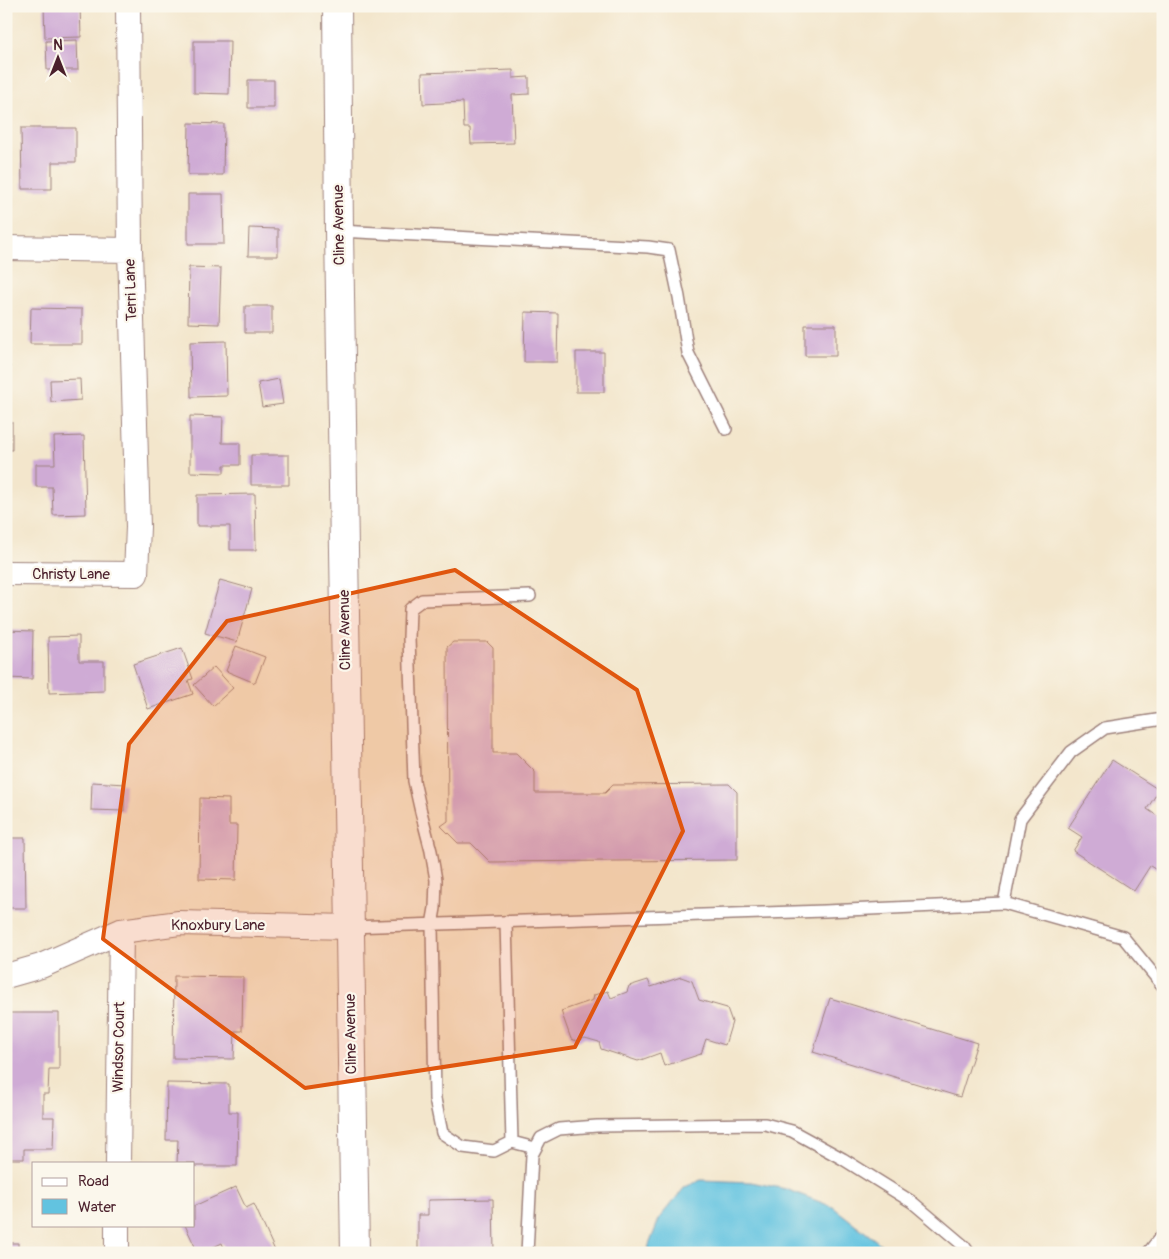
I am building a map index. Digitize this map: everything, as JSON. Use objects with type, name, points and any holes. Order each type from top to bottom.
[{"type":"street","name":"Terri Lane","points":[[128,6],[130,250],[138,527],[136,574]]},
{"type":"street","name":"Cline Avenue","points":[[337,6],[355,1253]]},
{"type":"street","points":[[6,248],[130,250]]},
{"type":"street","name":"Christy Lane","points":[[6,573],[136,574]]},
{"type":"street","name":"Knoxbury Lane","points":[[6,976],[41,966],[120,931],[179,923],[349,927]]},
{"type":"street","name":"Windsor Court","points":[[118,1162],[120,931]]},
{"type":"street","points":[[117,1226],[117,1253]]},
{"type":"lane","points":[[339,232],[648,247],[669,250],[688,353],[726,428]]},
{"type":"lane","points":[[530,596],[422,600],[410,609],[409,638],[414,781],[432,851],[436,880],[432,925],[435,1099],[442,1133],[463,1147],[494,1151],[512,1142],[535,1148]]},
{"type":"lane","points":[[1004,903],[1020,819],[1071,752],[1105,728],[1163,719]]},
{"type":"lane","points":[[349,927],[1004,903],[1123,937],[1163,986]]},
{"type":"lane","points":[[506,922],[512,1142]]},
{"type":"lane","points":[[527,1253],[532,1155],[541,1138],[559,1129],[597,1126],[765,1124],[792,1131],[843,1159],[912,1202],[964,1246],[969,1253]]},
{"type":"lane","points":[[1148,1253],[1163,1234]]},
{"type":"highlighted area","points":[[455,570],[637,690],[683,831],[575,1047],[305,1088],[103,939],[129,744],[227,621]]},
{"type":"water","points":[[701,1180],[751,1182],[786,1189],[833,1207],[892,1253],[648,1253],[649,1245],[660,1217],[685,1187]]},
{"type":"building","points":[[44,6],[80,6],[81,37],[45,38]]},
{"type":"building","points":[[6,38],[10,38],[10,65],[6,65]]},
{"type":"building","points":[[77,40],[78,70],[47,70],[46,41]]},
{"type":"building","points":[[194,41],[230,41],[229,94],[194,93]]},
{"type":"building","points":[[513,70],[513,78],[529,77],[529,94],[512,95],[514,143],[471,144],[470,128],[464,128],[463,102],[423,104],[422,73]]},
{"type":"building","points":[[248,80],[274,80],[274,108],[248,108]]},
{"type":"building","points":[[6,99],[9,99],[10,127],[6,128]]},
{"type":"building","points":[[189,123],[224,124],[223,175],[188,175]]},
{"type":"building","points":[[21,128],[76,128],[76,162],[52,162],[52,189],[22,189]]},
{"type":"building","points":[[188,194],[223,194],[224,244],[188,244]]},
{"type":"building","points":[[249,228],[278,229],[278,256],[248,256]]},
{"type":"building","points":[[189,267],[221,268],[219,324],[188,323]]},
{"type":"building","points":[[245,306],[272,306],[272,333],[245,333]]},
{"type":"building","points":[[31,308],[82,309],[82,344],[30,344]]},
{"type":"building","points":[[525,312],[558,313],[557,362],[524,362]]},
{"type":"building","points":[[805,325],[836,325],[836,356],[805,356]]},
{"type":"building","points":[[226,341],[227,396],[191,397],[190,342]]},
{"type":"building","points":[[576,352],[604,352],[604,392],[576,392]]},
{"type":"building","points":[[6,366],[10,366],[10,397],[6,397]]},
{"type":"building","points":[[80,379],[81,400],[51,402],[50,380]]},
{"type":"building","points":[[279,379],[283,404],[262,407],[258,383]]},
{"type":"building","points":[[190,416],[223,417],[222,443],[240,443],[240,465],[224,465],[224,473],[190,472]]},
{"type":"building","points":[[6,422],[12,422],[12,450],[6,450]]},
{"type":"building","points":[[84,436],[86,514],[53,515],[52,487],[36,487],[36,464],[55,464],[54,437]]},
{"type":"building","points":[[251,455],[289,455],[289,485],[251,485]]},
{"type":"building","points":[[255,494],[256,550],[230,550],[230,526],[197,526],[197,495]]},
{"type":"building","points":[[220,580],[252,589],[237,642],[205,633]]},
{"type":"building","points":[[6,630],[33,631],[32,679],[6,678]]},
{"type":"building","points":[[79,636],[79,661],[104,661],[104,691],[49,693],[48,637]]},
{"type":"building","points":[[453,642],[487,642],[493,648],[493,753],[516,753],[535,772],[535,793],[605,793],[613,785],[729,784],[737,792],[737,860],[490,862],[471,843],[458,843],[441,826],[448,821],[447,647]]},
{"type":"building","points":[[236,646],[265,657],[255,683],[226,671]]},
{"type":"building","points":[[182,648],[193,679],[188,680],[193,694],[148,709],[133,664]]},
{"type":"building","points":[[214,667],[233,688],[213,706],[194,685]]},
{"type":"building","points":[[1112,760],[1159,790],[1147,809],[1163,820],[1163,874],[1150,866],[1134,891],[1073,851],[1082,837],[1068,828]]},
{"type":"building","points":[[92,782],[125,784],[124,811],[91,810]]},
{"type":"building","points":[[200,798],[229,799],[229,825],[237,825],[236,880],[199,879]]},
{"type":"building","points":[[6,838],[25,838],[26,908],[6,908]]},
{"type":"building","points":[[174,976],[243,977],[242,1031],[235,1031],[234,1059],[173,1058]]},
{"type":"building","points":[[681,977],[692,981],[699,1000],[727,1008],[732,1022],[725,1045],[706,1039],[701,1054],[664,1066],[660,1053],[638,1061],[601,1049],[599,1042],[585,1038],[577,1041],[571,1039],[561,1011],[593,1000],[594,995],[608,991],[611,998],[627,992],[629,986],[648,980],[651,987]]},
{"type":"building","points":[[830,998],[977,1043],[960,1097],[813,1052]]},
{"type":"building","points":[[6,1013],[59,1013],[59,1069],[49,1069],[48,1094],[43,1094],[43,1117],[54,1117],[53,1149],[24,1149],[24,1159],[6,1159]]},
{"type":"building","points":[[167,1083],[229,1084],[229,1112],[238,1112],[237,1166],[195,1166],[195,1162],[177,1162],[178,1140],[166,1140]]},
{"type":"building","points":[[236,1187],[246,1208],[254,1204],[276,1253],[226,1253],[222,1243],[198,1253],[185,1226],[195,1226],[195,1206]]},
{"type":"building","points":[[493,1199],[494,1253],[418,1253],[418,1215],[428,1215],[428,1200]]},
{"type":"building","points":[[6,1243],[18,1243],[18,1253],[6,1253]]}]
